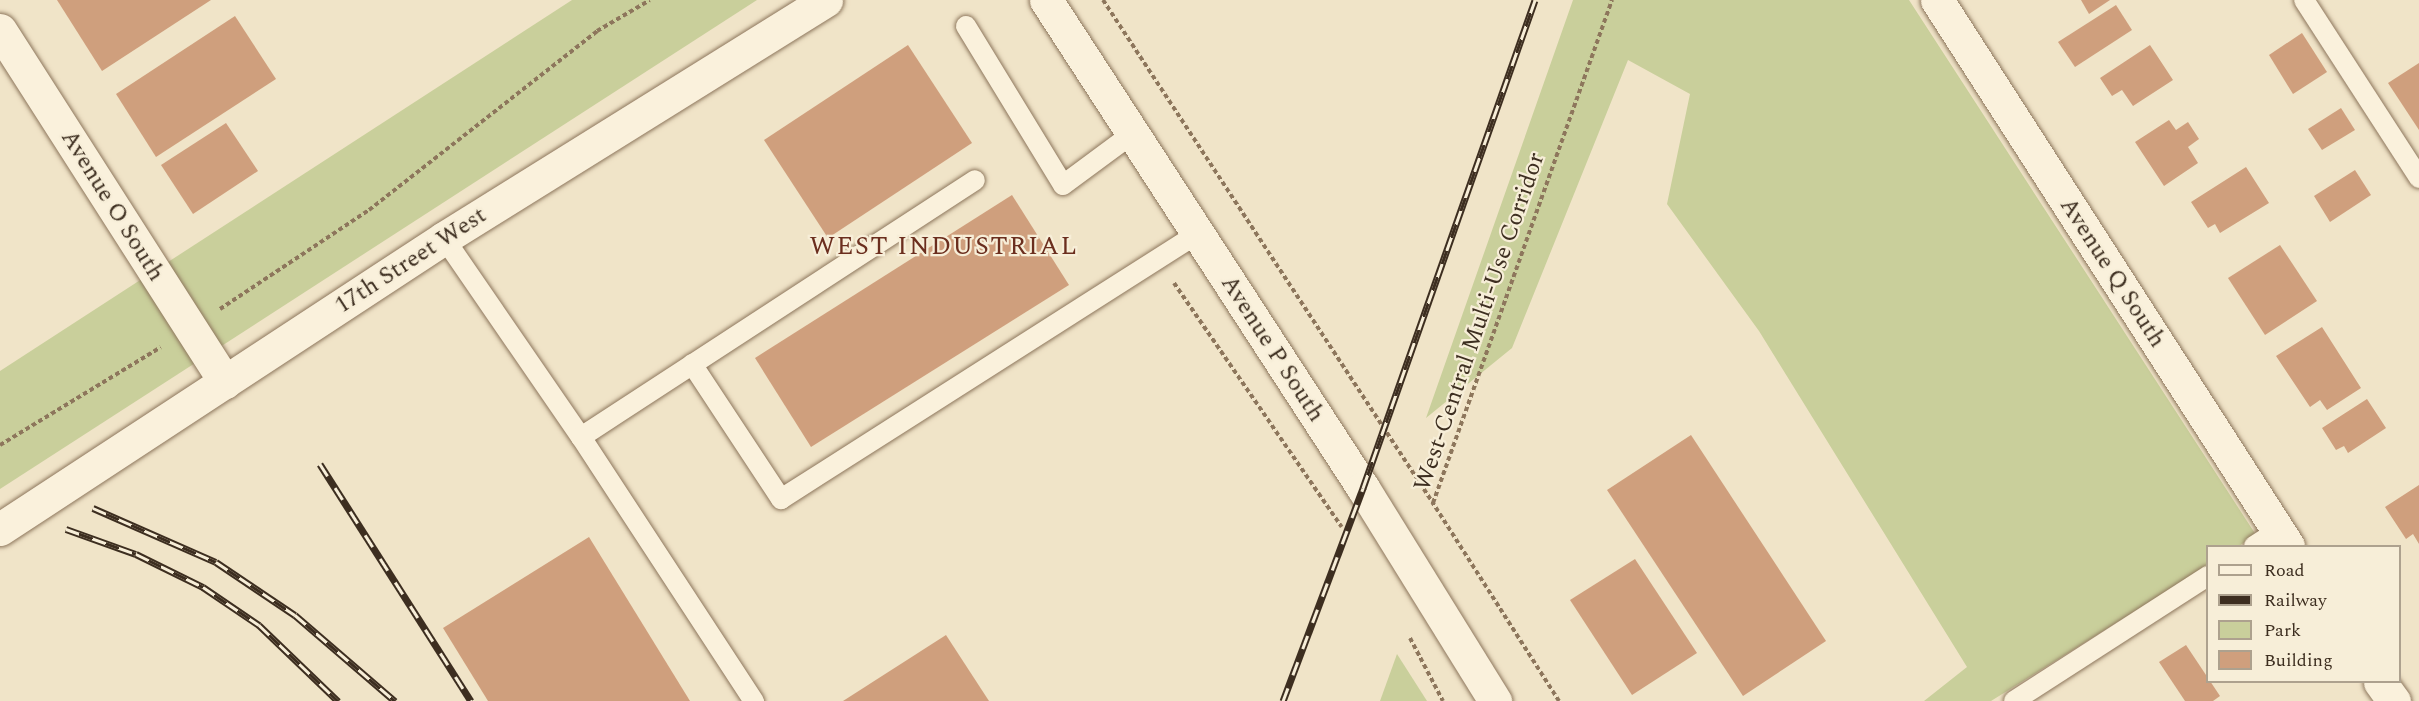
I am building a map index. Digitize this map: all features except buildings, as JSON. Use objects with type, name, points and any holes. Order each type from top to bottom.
[{"type":"street","name":"17th Street West","points":[[0,529],[444,238],[826,0]]},
{"type":"street","name":"Avenue P South","points":[[1046,0],[1357,478],[1495,701]]},
{"type":"street","name":"Avenue Q South","points":[[1937,0],[2273,541]]},
{"type":"street","name":"Avenue O South","points":[[0,30],[225,382]]},
{"type":"street","points":[[2381,683],[2394,701]]},
{"type":"lane","points":[[2304,0],[2419,178]]},
{"type":"lane","points":[[966,26],[1063,185],[1132,134]]},
{"type":"lane","points":[[581,437],[975,180]]},
{"type":"lane","points":[[692,364],[781,499],[1197,234]]},
{"type":"lane","points":[[444,238],[581,437],[754,701]]},
{"type":"lane","points":[[2014,701],[2206,577]]},
{"type":"path","points":[[0,445],[190,330],[369,210],[597,31],[650,0]]},
{"type":"path","points":[[1103,0],[1433,503]]},
{"type":"path","name":"West-Central Multi-Use Corridor","points":[[1559,701],[1433,503],[1612,0]]},
{"type":"path","points":[[1159,258],[1345,532]]},
{"type":"path","points":[[1407,631],[1443,701]]},
{"type":"green space","points":[[572,0],[757,0],[0,489],[0,371]]},
{"type":"green space","points":[[1573,0],[1909,0],[2256,535],[2241,545],[2206,545],[2206,567],[1991,701],[1924,701],[1967,667],[1759,331],[1667,204],[1690,94],[1628,60],[1512,348],[1426,418]]},
{"type":"green space","points":[[1397,654],[1427,701],[1380,701]]},
{"type":"railway","points":[[1283,701],[1363,488],[1535,0]]},
{"type":"railway","points":[[320,464],[471,701]]},
{"type":"railway","points":[[93,508],[216,562],[295,615],[395,701]]},
{"type":"railway","points":[[66,529],[136,554],[203,587],[259,625],[338,701]]},
{"type":"district","name":"WEST INDUSTRIAL","points":[[944,247]]}]
